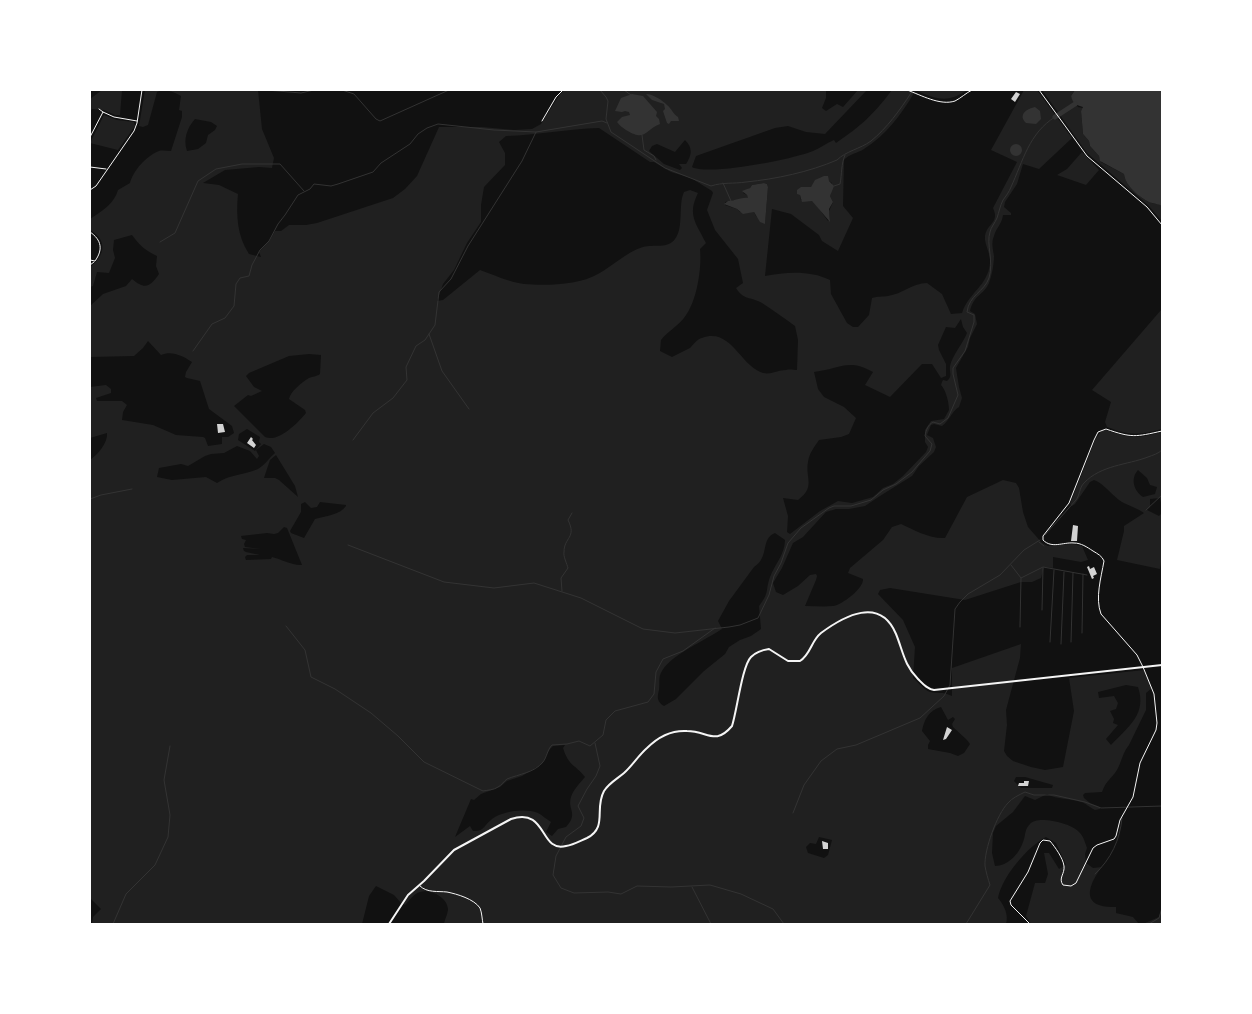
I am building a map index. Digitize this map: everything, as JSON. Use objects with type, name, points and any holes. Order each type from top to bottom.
[{"type":"main road","points":[[389,924],[408,895],[454,850],[519,816],[525,816],[534,820],[548,840],[557,846],[565,847],[592,835],[599,828],[601,800],[607,786],[623,774],[646,748],[659,737],[676,732],[689,731],[710,737],[718,737],[726,733],[732,726],[747,665],[753,655],[761,650],[769,649],[788,661],[800,661],[809,654],[820,633],[859,612],[867,611],[891,624],[910,672],[926,687],[934,690],[1162,665]]},
{"type":"street","points":[[90,190],[96,186],[134,131],[138,121],[142,90]]},
{"type":"street","points":[[542,121],[556,97],[563,90]]},
{"type":"street","points":[[907,90],[935,101],[946,102],[955,101],[972,90]]},
{"type":"street","points":[[1039,90],[1092,161],[1146,207],[1162,224]]},
{"type":"street","points":[[99,109],[114,117],[138,121]]},
{"type":"street","points":[[90,137],[103,112]]},
{"type":"street","points":[[90,167],[107,169]]},
{"type":"street","points":[[90,232],[96,236],[101,246],[99,256],[90,265]]},
{"type":"street","points":[[90,260],[95,261]]},
{"type":"street","points":[[1030,924],[1011,905],[1010,901],[1028,872],[1040,843],[1046,840],[1053,845],[1064,864],[1061,882],[1066,886],[1076,883],[1093,848],[1114,839],[1116,836],[1120,820],[1133,796],[1143,755],[1157,727],[1156,700],[1143,667],[1137,655],[1099,610],[1099,590],[1104,562],[1102,557],[1081,544],[1050,545],[1042,538],[1069,503],[1098,432],[1106,429],[1134,436],[1162,431]]},
{"type":"street","points":[[419,886],[428,890],[455,894],[474,902],[479,906],[483,924]]},
{"type":"shaded area","points":[[102,90],[122,90],[120,115],[104,110],[92,109],[90,112],[90,99]]},
{"type":"shaded area","points":[[145,90],[166,90],[157,92],[148,125],[139,126]]},
{"type":"shaded area","points":[[166,90],[258,90],[262,129],[274,158],[272,168],[259,167],[225,170],[203,183],[219,185],[238,194],[237,217],[242,240],[249,254],[261,257],[259,252],[275,231],[281,231],[289,225],[317,223],[393,198],[417,176],[439,127],[532,129],[541,124],[564,90],[826,90],[826,98],[822,108],[826,111],[837,104],[843,107],[858,90],[867,90],[825,134],[806,132],[788,126],[775,128],[696,156],[692,167],[701,169],[733,168],[752,165],[813,151],[834,140],[836,143],[867,119],[892,90],[905,90],[914,93],[904,109],[879,137],[862,150],[848,156],[844,160],[843,206],[853,218],[838,251],[822,241],[819,235],[791,214],[772,209],[765,276],[806,273],[830,280],[831,294],[847,323],[853,327],[858,327],[869,315],[872,298],[893,295],[922,283],[927,283],[942,294],[951,314],[962,313],[989,271],[990,259],[986,243],[986,232],[995,217],[993,208],[1017,162],[991,150],[1024,90],[1037,90],[1072,138],[1039,169],[1023,164],[1017,184],[1005,202],[1004,207],[1011,215],[1003,215],[995,233],[992,246],[994,259],[991,277],[987,287],[972,305],[970,311],[975,314],[977,324],[968,347],[956,368],[962,398],[959,407],[942,426],[931,425],[927,435],[933,438],[936,447],[934,452],[919,466],[912,476],[865,506],[826,512],[803,537],[793,543],[773,583],[776,592],[783,595],[798,586],[810,575],[816,574],[816,580],[805,606],[833,606],[842,603],[860,587],[863,579],[848,573],[850,568],[883,540],[892,527],[901,524],[928,536],[945,538],[967,497],[1003,480],[1016,483],[1019,488],[1028,527],[1042,543],[1048,546],[1072,544],[1082,546],[1088,560],[1081,562],[1053,557],[1053,568],[1044,567],[1041,578],[1032,582],[1021,582],[965,600],[890,588],[880,590],[878,594],[903,620],[915,647],[913,678],[930,692],[952,696],[952,668],[1021,644],[1020,658],[1006,710],[1007,725],[1004,751],[1013,761],[1031,767],[1045,770],[1063,767],[1074,711],[1069,678],[1144,670],[1152,688],[1146,693],[1146,710],[1118,768],[1102,792],[1085,793],[1083,795],[1090,803],[1100,807],[1100,809],[1095,810],[1083,803],[1047,794],[1035,800],[1025,796],[1013,812],[996,826],[993,833],[992,853],[995,866],[1009,862],[1019,851],[1027,828],[1034,821],[1046,820],[1068,825],[1081,834],[1087,848],[1085,854],[1086,863],[1093,868],[1102,867],[1093,882],[1090,893],[1091,898],[1099,905],[1116,907],[1116,913],[1133,917],[1139,924],[1031,924],[1026,916],[1035,883],[1045,883],[1048,874],[1044,853],[1049,853],[1059,869],[1066,865],[1056,843],[1046,837],[1031,848],[1016,863],[1000,890],[998,898],[1005,910],[1006,924],[444,924],[448,909],[445,901],[437,895],[424,891],[414,895],[405,905],[394,895],[376,886],[369,896],[362,924],[92,924],[93,917],[101,909],[90,898],[90,460],[104,444],[107,433],[90,438],[90,387],[106,385],[111,389],[111,393],[96,398],[97,401],[122,401],[127,405],[123,412],[122,420],[153,425],[176,435],[203,437],[208,446],[222,444],[222,437],[228,437],[234,433],[232,426],[209,409],[200,381],[185,377],[192,362],[185,358],[173,353],[161,355],[148,341],[134,356],[90,357],[90,306],[103,294],[126,286],[132,279],[140,285],[147,286],[159,274],[156,266],[157,256],[137,242],[132,235],[114,240],[113,250],[115,258],[109,273],[97,272],[93,286],[90,287],[90,267],[99,258],[102,243],[100,238],[90,230],[90,219],[111,203],[118,190],[130,183],[134,174],[145,160],[159,151],[171,151],[182,117],[182,111],[179,110],[181,96]],"holes":[[[195,119],[211,122],[217,126],[208,135],[206,143],[198,149],[187,151],[185,142],[188,130]],[[599,128],[650,162],[654,162],[671,172],[691,178],[712,191],[707,210],[715,230],[738,259],[743,283],[736,288],[745,297],[762,303],[795,326],[798,340],[797,370],[763,373],[748,363],[728,342],[712,336],[700,339],[690,348],[672,357],[660,351],[661,340],[682,321],[689,311],[699,275],[700,249],[706,243],[696,224],[693,213],[698,193],[690,190],[684,192],[682,197],[678,234],[669,244],[637,249],[598,274],[572,283],[552,285],[524,284],[480,270],[443,300],[437,301],[443,284],[454,270],[467,243],[481,222],[484,187],[505,165],[505,153],[499,142],[506,136]],[[685,140],[689,146],[690,155],[686,164],[679,164],[682,168],[680,170],[664,164],[649,151],[652,146],[657,144],[675,152]],[[829,181],[832,183],[830,196],[833,202],[829,211],[830,219],[828,221],[814,202],[811,200],[801,200],[800,195],[808,188]],[[767,184],[765,223],[754,212],[740,212],[725,205],[725,202],[749,198],[743,193],[752,185]],[[961,319],[967,333],[951,362],[950,378],[947,381],[943,380],[941,385],[947,397],[949,410],[944,419],[931,421],[925,430],[925,442],[928,447],[926,452],[903,476],[893,484],[883,488],[873,497],[852,503],[838,501],[820,511],[790,534],[787,532],[788,516],[783,498],[798,500],[807,491],[809,482],[807,468],[815,445],[819,440],[849,434],[856,418],[844,407],[824,397],[818,389],[814,372],[850,365],[864,368],[873,372],[865,385],[890,397],[922,364],[932,364],[941,378],[946,376],[946,364],[938,345],[946,327],[955,328]],[[321,355],[320,374],[309,378],[300,385],[289,399],[305,410],[306,413],[293,427],[282,435],[270,438],[265,437],[234,406],[248,395],[251,396],[262,391],[254,387],[246,376],[249,373],[289,356]],[[247,429],[260,437],[259,442],[261,444],[255,451],[238,440],[239,434]],[[264,444],[271,447],[275,453],[258,469],[227,478],[217,483],[206,477],[172,480],[157,477],[159,468],[181,464],[188,466],[205,456],[224,453],[237,446],[250,451],[257,459],[259,456],[256,450]],[[276,455],[295,486],[298,497],[279,480],[264,478],[270,460]],[[305,502],[311,508],[317,507],[320,502],[346,506],[336,513],[315,519],[304,538],[290,531],[301,512],[301,504]],[[284,527],[287,528],[302,565],[272,557],[271,559],[246,560],[245,557],[247,555],[260,555],[246,552],[243,548],[261,549],[245,547],[246,540],[242,539],[241,536],[274,534]],[[775,533],[785,540],[785,545],[770,577],[766,594],[759,606],[761,629],[729,647],[725,654],[704,671],[676,699],[664,706],[660,703],[658,697],[662,671],[681,653],[722,629],[718,621],[729,601],[759,563],[770,536]],[[1126,685],[1138,687],[1140,705],[1135,719],[1111,745],[1106,739],[1118,725],[1113,723],[1114,719],[1110,711],[1116,709],[1118,703],[1114,696],[1099,698],[1098,692]],[[941,707],[948,720],[953,717],[955,719],[952,724],[953,727],[970,744],[964,753],[958,756],[928,749],[930,741],[922,731],[924,723],[930,713]],[[565,745],[563,748],[568,759],[585,777],[572,794],[570,801],[572,818],[566,827],[558,829],[552,836],[546,832],[551,822],[538,813],[533,811],[514,811],[497,816],[479,830],[473,831],[470,826],[455,837],[471,799],[474,800],[481,794],[500,787],[507,781],[522,776],[542,764],[553,746]],[[1016,777],[1025,777],[1053,785],[1052,788],[1021,788],[1014,781]],[[819,837],[832,840],[828,855],[824,858],[808,853],[806,847],[810,843],[816,844]]]},
{"type":"shaded area","points":[[915,90],[967,90],[953,97],[941,99]]},
{"type":"shaded area","points":[[1042,90],[1075,90],[1071,96],[1078,107],[1083,108],[1081,111],[1083,134],[1089,141],[1090,146],[1099,156],[1101,162],[1124,174],[1130,187],[1137,194],[1149,202],[1161,205],[1162,221],[1148,205],[1087,153]]},
{"type":"shaded area","points":[[1075,90],[1162,90],[1162,206],[1149,202],[1140,196],[1129,186],[1124,174],[1100,161],[1099,156],[1083,134],[1081,111],[1083,107],[1075,104],[1071,96]]},
{"type":"shaded area","points":[[632,94],[643,96],[657,112],[656,116],[659,119],[660,124],[641,135],[626,130],[617,122],[622,117],[630,115],[629,112],[615,111],[621,98]]},
{"type":"shaded area","points":[[646,94],[654,96],[665,103],[678,117],[679,121],[667,123],[663,111],[665,109],[664,104],[652,100]]},
{"type":"shaded area","points":[[1035,107],[1040,111],[1041,119],[1036,124],[1026,123],[1023,117],[1024,113]]},
{"type":"shaded area","points":[[104,115],[117,120],[134,122],[135,126],[118,150],[90,143]]},
{"type":"shaded area","points":[[1014,144],[1018,144],[1022,150],[1018,156],[1014,156],[1010,152],[1010,148]]},
{"type":"shaded area","points":[[1082,152],[1099,170],[1086,185],[1057,175],[1067,169]]},
{"type":"shaded area","points":[[828,176],[829,181],[834,186],[830,196],[833,202],[829,209],[830,222],[812,201],[802,202],[800,195],[797,194],[797,190],[801,187],[811,187],[815,180]]},
{"type":"shaded area","points":[[764,183],[768,187],[765,224],[760,222],[754,212],[743,214],[737,209],[724,204],[728,201],[748,198],[742,191],[750,188],[752,185]]},
{"type":"shaded area","points":[[1161,310],[1162,429],[1134,434],[1107,427],[1105,422],[1111,402],[1092,390]]},
{"type":"shaded area","points":[[1102,430],[1134,437],[1162,432],[1162,509],[1160,498],[1150,499],[1150,507],[1147,510],[1159,516],[1162,513],[1160,569],[1117,560],[1124,526],[1144,513],[1122,502],[1102,484],[1094,480],[1090,482],[1075,504],[1072,506],[1070,504],[1095,440]],"holes":[[[1138,470],[1147,478],[1150,485],[1157,487],[1155,494],[1143,497],[1135,488],[1134,477]]]},
{"type":"shaded area","points":[[1162,905],[1162,924],[1143,924],[1159,917]]},
{"type":"building","points":[[1016,92],[1020,94],[1015,102],[1011,99]]},
{"type":"building","points":[[217,424],[223,424],[225,432],[218,433]]},
{"type":"building","points":[[251,437],[256,445],[254,448],[247,443]]},
{"type":"building","points":[[1073,525],[1078,526],[1077,541],[1071,541]]},
{"type":"building","points":[[1089,566],[1090,569],[1094,567],[1097,574],[1092,579],[1087,567]]},
{"type":"building","points":[[947,727],[952,730],[946,739],[943,740]]},
{"type":"building","points":[[1024,781],[1029,781],[1028,786],[1018,786],[1019,783],[1024,783]]},
{"type":"building","points":[[822,841],[828,843],[828,849],[823,849]]},
{"type":"waterway","points":[[266,90],[301,93],[314,90]]},
{"type":"waterway","points":[[342,90],[354,94],[380,121],[449,90]]},
{"type":"waterway","points":[[600,90],[608,101],[606,119],[611,132],[665,168],[711,186],[781,177],[837,160],[845,154],[867,144],[877,136],[911,93]]},
{"type":"waterway","points":[[624,90],[631,95]]},
{"type":"waterway","points":[[1055,117],[1075,104]]},
{"type":"waterway","points":[[348,545],[444,582],[494,588],[534,583],[581,598],[643,629],[675,633],[729,627],[758,618],[769,595],[774,576],[788,543],[801,528],[829,508],[834,506],[851,506],[871,500],[912,472],[930,451],[932,444],[925,436],[927,428],[933,422],[940,424],[948,418],[958,395],[953,368],[965,351],[974,322],[974,315],[967,312],[968,306],[989,278],[991,265],[989,237],[991,230],[1003,200],[1033,139],[1055,117]]},
{"type":"waterway","points":[[353,440],[373,413],[393,398],[407,380],[406,367],[416,346],[425,340],[435,325],[439,292],[451,279],[468,246],[522,161],[536,132],[602,121],[607,123]]},
{"type":"waterway","points":[[193,351],[212,324],[225,318],[234,306],[236,284],[240,278],[249,276],[252,265],[260,250],[269,241],[298,195],[310,189],[314,184],[331,186],[373,172],[381,163],[410,144],[418,134],[438,124],[536,132]]},
{"type":"waterway","points":[[642,135],[644,150],[654,156],[656,160]]},
{"type":"waterway","points":[[834,186],[840,184],[845,155]]},
{"type":"waterway","points":[[160,242],[175,233],[198,181],[216,169],[242,164],[280,164],[304,191]]},
{"type":"waterway","points":[[723,183],[731,201]]},
{"type":"waterway","points":[[429,334],[442,371],[469,409]]},
{"type":"waterway","points":[[1045,535],[1076,500],[1082,485],[1091,477],[1098,472],[1148,457],[1162,450]]},
{"type":"waterway","points":[[90,499],[132,489]]},
{"type":"waterway","points":[[1146,510],[1162,495]]},
{"type":"waterway","points":[[562,591],[561,578],[568,568],[564,556],[565,547],[571,534],[568,520],[572,513]]},
{"type":"waterway","points":[[793,813],[804,785],[821,761],[837,749],[856,745],[920,718],[944,696],[950,685],[955,609],[968,594],[1000,575],[1024,550],[1040,540]]},
{"type":"waterway","points":[[1039,542],[1044,546]]},
{"type":"waterway","points":[[1011,565],[1021,578],[1043,567],[1087,575]]},
{"type":"waterway","points":[[1042,610],[1043,568]]},
{"type":"waterway","points":[[1050,642],[1054,570]]},
{"type":"waterway","points":[[1061,644],[1064,572]]},
{"type":"waterway","points":[[1071,642],[1073,573]]},
{"type":"waterway","points":[[1082,633],[1083,574]]},
{"type":"waterway","points":[[1020,627],[1021,578]]},
{"type":"waterway","points":[[286,626],[305,650],[311,677],[335,689],[371,713],[424,762],[483,791],[495,789],[507,779],[535,769],[543,762],[552,745],[579,741],[590,746],[603,735],[606,720],[615,711],[648,702],[654,694],[656,672],[663,659],[683,651],[715,628]]},
{"type":"waterway","points":[[595,743],[600,766],[578,806],[584,818],[581,826],[566,837],[556,856],[553,875],[561,888],[574,893],[608,892],[621,894],[637,886],[710,885],[741,894],[773,909],[784,924]]},
{"type":"waterway","points":[[113,924],[126,894],[155,865],[168,837],[170,815],[164,780],[170,746]]},
{"type":"waterway","points":[[966,924],[990,885],[985,868],[985,859],[992,833],[1004,808],[1016,797],[1025,792],[1034,795],[1054,795],[1085,802],[1101,808],[1162,806]]},
{"type":"waterway","points":[[1095,874],[1114,849],[1122,818]]},
{"type":"waterway","points":[[692,887],[711,924]]},
{"type":"waterway","points":[[1149,924],[1159,918],[1162,908]]}]
